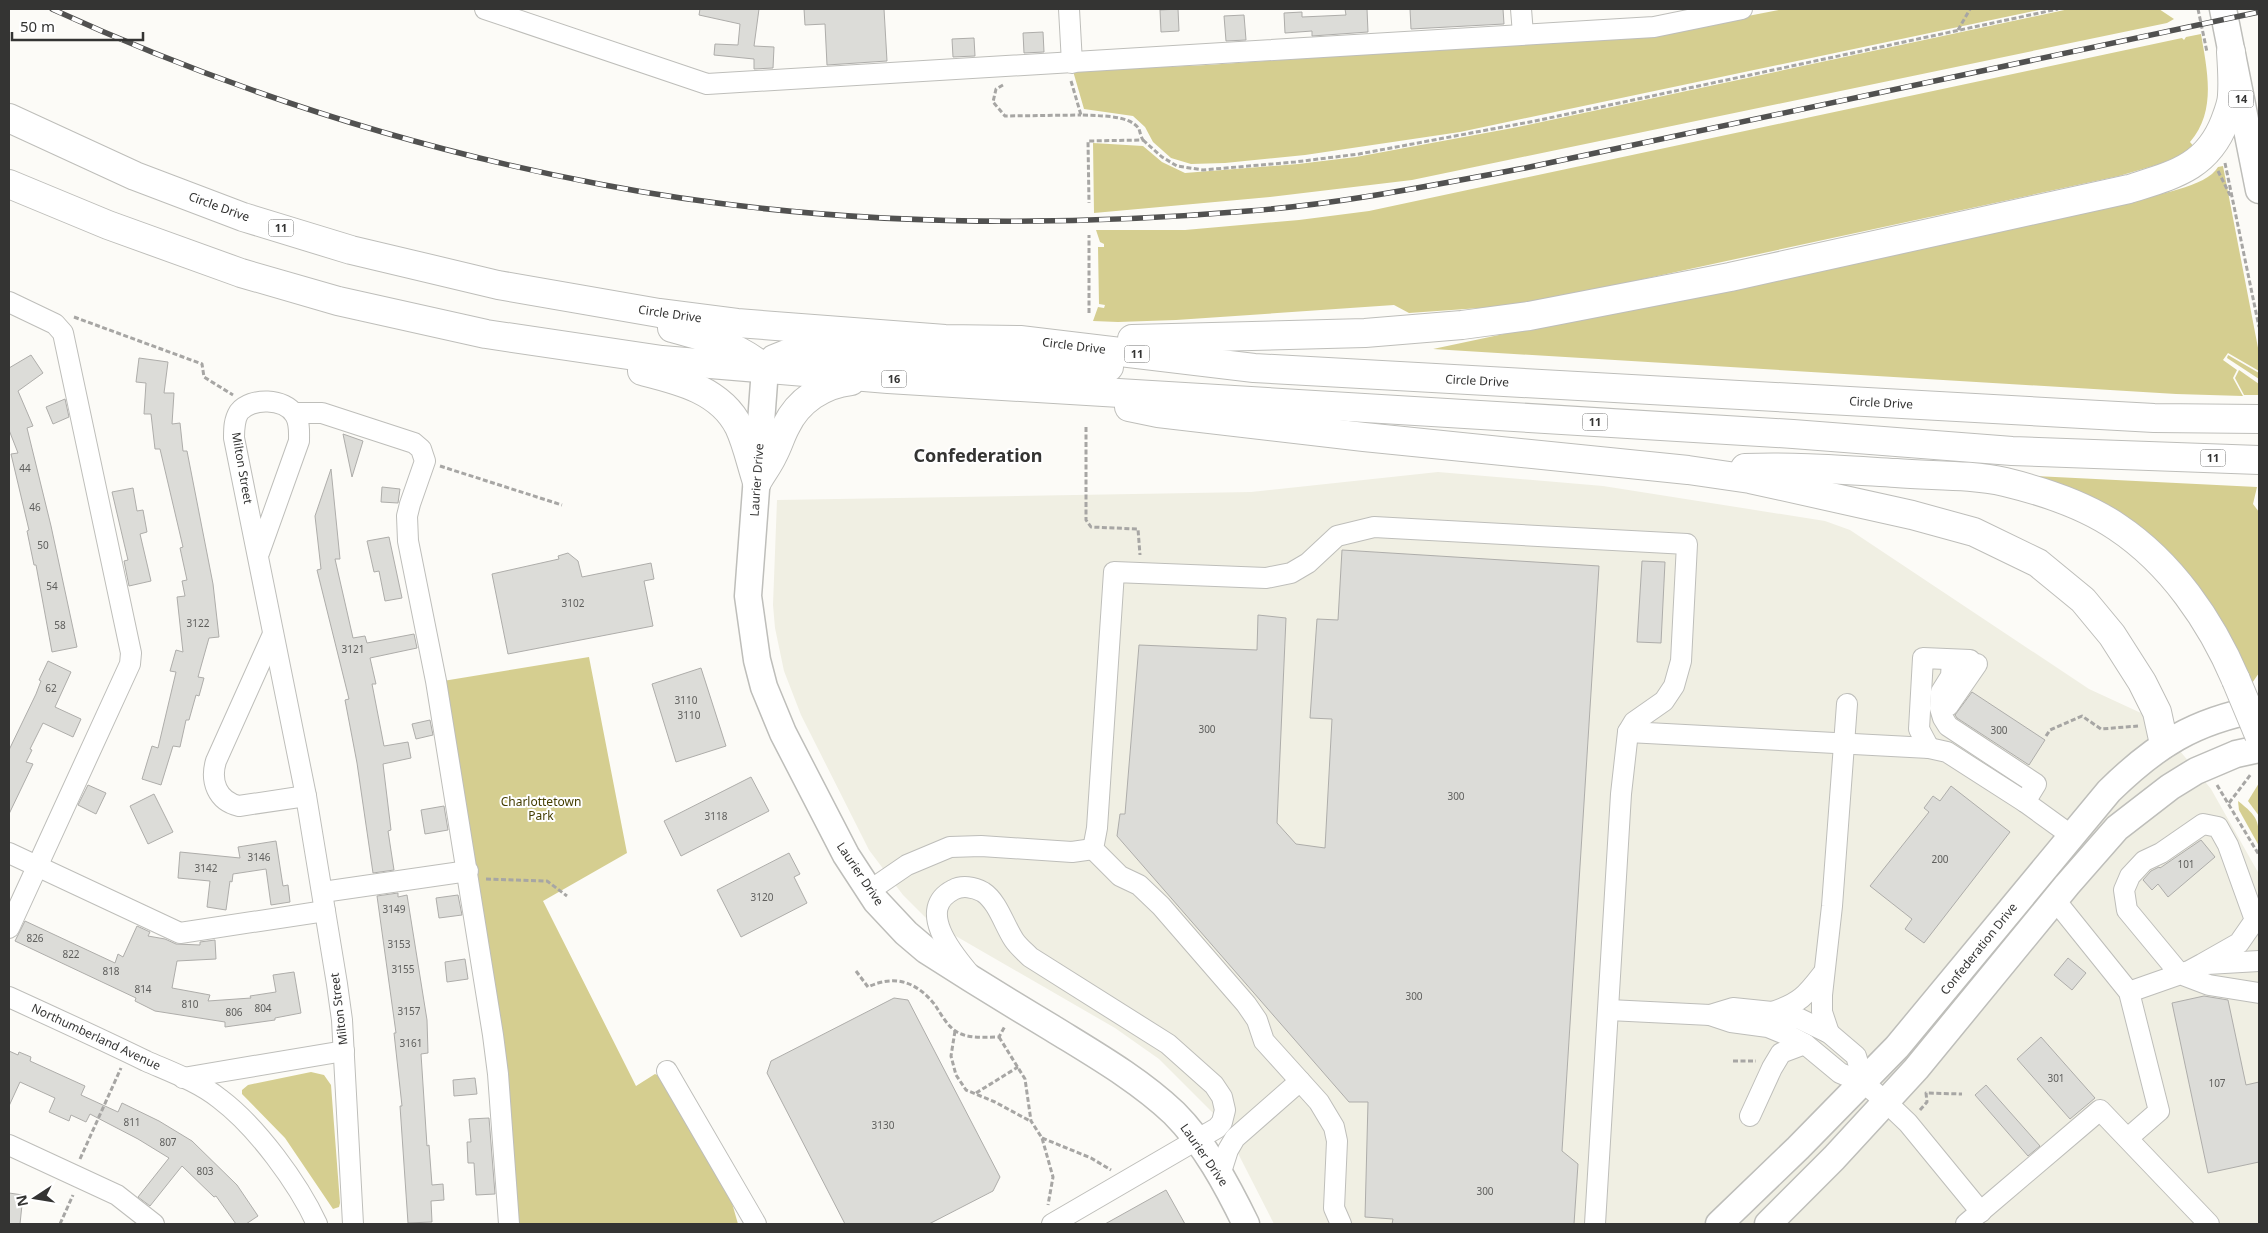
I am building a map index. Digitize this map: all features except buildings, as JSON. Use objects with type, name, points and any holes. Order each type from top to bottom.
[{"type":"highway","points":[[1020,340],[1198,338],[1365,333],[1462,325],[1529,316],[1730,277],[2129,189],[2180,171],[2198,162],[2210,149],[2221,130],[2232,96],[2220,53]]},
{"type":"highway","name":"Circle Drive","points":[[9,118],[135,176],[244,217],[404,264],[568,298],[660,313],[737,323],[945,340],[1020,340],[1254,368],[2154,418],[2255,419]]},
{"type":"highway","points":[[9,184],[108,225],[241,273],[347,303],[522,340],[678,380],[715,398],[728,410],[739,426],[757,482]]},
{"type":"highway","points":[[568,298],[722,344],[748,355],[765,369]]},
{"type":"highway","points":[[522,340],[662,360],[765,369]]},
{"type":"highway","points":[[765,369],[774,359],[799,349],[1217,374],[1254,368]]},
{"type":"highway","name":"16","points":[[765,369],[1022,386]]},
{"type":"highway","name":"16","points":[[757,482],[772,457],[786,426],[796,410],[808,397],[825,388],[847,382],[888,378]]},
{"type":"highway","points":[[1022,386],[1158,413],[1364,438],[1688,470],[1750,479],[1974,532],[2038,563],[2083,600],[2112,635],[2142,682],[2163,733]]},
{"type":"highway","name":"11","points":[[1022,386],[1793,434],[2012,451],[2259,460]]},
{"type":"highway","points":[[1688,470],[1785,466],[1972,477],[2005,482],[2075,505],[2116,527],[2155,559],[2192,601],[2222,647],[2259,735]]},
{"type":"main road","name":"14","points":[[2223,9],[2220,53],[2259,190]]},
{"type":"main road","name":"Laurier Drive","points":[[765,369],[748,596],[754,643],[759,669],[783,733],[829,825],[869,891],[889,915],[919,944],[978,984],[1134,1080],[1175,1114],[1197,1141],[1220,1175],[1246,1224]]},
{"type":"main road","points":[[2227,715],[2259,701]]},
{"type":"main road","name":"Confederation Drive","points":[[1719,1224],[1864,1082],[1914,1028],[2115,785],[2163,733],[2190,730],[2227,715],[2259,709]]},
{"type":"main road","points":[[1768,1224],[1886,1102],[2117,828],[2170,787],[2216,761],[2236,754],[2255,761]]},
{"type":"street","points":[[485,9],[707,84],[1071,70],[1523,34],[1654,27],[1742,9]]},
{"type":"street","points":[[1069,9],[1071,70]]},
{"type":"street","points":[[1521,9],[1523,34]]},
{"type":"street","points":[[9,302],[55,324],[63,333],[131,653],[130,664],[9,928]]},
{"type":"street","points":[[248,405],[272,402],[283,405],[294,413],[322,413],[414,443],[421,449],[425,462],[407,516],[408,541],[436,681],[498,1074],[509,1224]]},
{"type":"street","name":"Milton Street","points":[[248,405],[240,412],[234,424],[234,438],[259,553],[273,634],[306,796],[342,1020],[353,1224]]},
{"type":"street","name":"Milton Street","points":[[259,553],[299,441],[300,427],[294,413]]},
{"type":"street","points":[[1092,849],[1098,828],[1114,572],[1266,578],[1291,573],[1308,563],[1337,536],[1374,527],[1687,544],[1681,661],[1674,686],[1664,701],[1634,722],[1628,732],[1620,794],[1609,1010],[1595,1224]]},
{"type":"street","points":[[273,634],[216,761],[213,772],[214,781],[217,791],[229,804],[239,806],[306,796]]},
{"type":"street","points":[[1929,748],[1920,729],[1923,658],[1966,661],[1951,676],[1941,692],[1940,708],[1942,718],[1948,726],[2036,784],[2024,802]]},
{"type":"street","points":[[1830,1033],[1822,1012],[1824,972],[1832,906],[1847,704]]},
{"type":"street","points":[[1628,732],[1929,748],[1947,752],[2072,836]]},
{"type":"street","points":[[2129,992],[2180,974],[2239,943],[2255,920],[2228,845],[2218,827],[2203,824],[2161,853],[2144,861],[2130,876],[2124,890],[2127,910],[2180,974],[2209,985],[2259,992]]},
{"type":"street","points":[[869,891],[907,865],[950,847],[981,846],[1072,852],[1092,849]]},
{"type":"street","points":[[1092,849],[1120,876],[1139,885],[1161,906],[1246,1004],[1257,1020],[1264,1041],[1319,1102],[1334,1127],[1337,1141],[1334,1208],[1341,1224]]},
{"type":"street","points":[[9,853],[180,933],[324,902],[468,875]]},
{"type":"street","points":[[978,984],[950,947],[939,925],[936,913],[940,902],[947,893],[958,888],[970,887],[982,892],[992,901],[1016,942],[1030,956],[1168,1044],[1214,1085],[1222,1097],[1225,1110],[1222,1122],[1217,1128],[1128,1180],[1052,1221]]},
{"type":"street","points":[[2055,900],[2129,992],[2159,1111],[2128,1138]]},
{"type":"street","points":[[2202,964],[2259,961]]},
{"type":"street","points":[[1772,1012],[1792,1006],[1808,993],[1824,972]]},
{"type":"street","name":"Northumberland Avenue","points":[[9,997],[182,1078],[220,1098],[245,1121],[276,1158],[308,1206],[317,1224]]},
{"type":"street","points":[[1710,1015],[1733,1008],[1772,1012],[1800,1019],[1830,1033],[1856,1056],[1864,1082]]},
{"type":"street","points":[[1609,1010],[1710,1015],[1731,1022],[1768,1027],[1805,1044],[1840,1073],[1864,1082],[1908,1123],[1974,1218],[2100,1110],[2209,1224]]},
{"type":"street","points":[[1750,1116],[1781,1053],[1805,1044]]},
{"type":"street","points":[[182,1078],[344,1051]]},
{"type":"street","points":[[667,1071],[756,1224]]},
{"type":"street","points":[[1220,1175],[1228,1150],[1235,1138],[1300,1081]]},
{"type":"street","points":[[9,1146],[117,1195],[154,1224]]},
{"type":"path","points":[[1957,31],[1970,9]]},
{"type":"path","points":[[1010,81],[996,89],[993,102],[1005,116],[1080,115],[1110,117],[1131,121],[1138,128],[1143,140],[1162,158],[1177,166],[1203,170],[1350,155],[1535,121],[2058,9]]},
{"type":"path","points":[[2198,9],[2220,53]]},
{"type":"path","points":[[1071,70],[1080,115]]},
{"type":"path","points":[[1088,203],[1088,140],[1143,140]]},
{"type":"path","points":[[2210,149],[2225,162],[2259,327]]},
{"type":"path","points":[[2210,149],[2222,180],[2233,200]]},
{"type":"path","points":[[1089,235],[1089,313]]},
{"type":"path","points":[[66,314],[202,364],[204,377],[248,405]]},
{"type":"path","points":[[1086,427],[1086,520],[1090,528],[1138,529],[1140,572]]},
{"type":"path","points":[[425,462],[562,505]]},
{"type":"path","points":[[2046,736],[2050,730],[2082,716],[2101,729],[2163,733]]},
{"type":"path","points":[[2229,803],[2255,761]]},
{"type":"path","points":[[2216,784],[2259,855]]},
{"type":"path","points":[[468,875],[547,881],[567,896]]},
{"type":"path","points":[[856,971],[868,987],[880,981],[896,979],[918,988],[955,1031],[967,1036],[999,1037]]},
{"type":"path","points":[[999,1037],[1004,1026]]},
{"type":"path","points":[[955,1031],[951,1056],[956,1076],[966,1090],[1031,1121]]},
{"type":"path","points":[[999,1037],[1025,1079],[1031,1121],[1042,1138],[1053,1177],[1052,1221]]},
{"type":"path","points":[[1733,1061],[1762,1060]]},
{"type":"path","points":[[975,1094],[1018,1067]]},
{"type":"path","points":[[60,1224],[76,1177],[120,1069]]},
{"type":"path","points":[[1927,1102],[1926,1094],[1962,1094]]},
{"type":"path","points":[[1042,1138],[1091,1158],[1128,1180]]},
{"type":"shaded area","points":[[1438,472],[1603,486],[1825,521],[1850,530],[2089,689],[2154,719],[2211,789],[2259,874],[2259,1224],[1274,1224],[1222,1122],[1159,1059],[1115,1028],[928,920],[903,895],[869,850],[801,715],[784,671],[775,628],[773,605],[777,500],[1251,492]]},
{"type":"green space","points":[[1784,9],[2044,9],[1460,132],[1305,155],[1225,163],[1191,164],[1171,158],[1153,142],[1145,127],[1133,116],[1084,109],[1073,71],[1207,65],[1618,37],[1722,21]]},
{"type":"green space","points":[[2069,9],[2159,9],[2174,19],[2167,23],[1412,180],[1270,197],[1094,213],[1093,143],[1143,146],[1162,162],[1185,173],[1298,164],[1356,157],[1518,127]]},
{"type":"green space","points":[[2201,34],[2208,90],[2204,117],[2190,142],[2195,148],[2163,163],[2119,176],[1542,301],[1494,307],[1409,313],[1394,305],[1176,320],[1093,321],[1098,307],[1104,308],[1105,305],[1099,304],[1098,247],[1104,247],[1104,244],[1100,242],[1096,230],[1185,230],[1299,220],[1369,211],[2182,38],[2184,40],[2186,37]]},
{"type":"green space","points":[[2223,166],[2259,353],[2259,371],[2228,353],[2223,360],[2237,370],[2233,378],[2243,396],[2176,394],[1433,349],[2152,196],[2203,180],[2218,167]]},
{"type":"green space","points":[[2228,355],[2259,373],[2259,379],[2227,358]]},
{"type":"green space","points":[[2239,370],[2259,384],[2259,395],[2244,395],[2235,378]]},
{"type":"green space","points":[[2035,476],[2257,487],[2253,504],[2259,512],[2259,673],[2250,686],[2202,591],[2134,524]]},
{"type":"green space","name":"Charlottetown Park","points":[[589,657],[627,853],[543,901],[636,1086],[655,1074],[672,1082],[722,1168],[738,1224],[519,1224],[508,1071],[443,681]]},
{"type":"green space","points":[[2259,783],[2259,816],[2248,801]]},
{"type":"green space","points":[[2238,801],[2250,811],[2256,820],[2259,830],[2259,846],[2239,810]]},
{"type":"green space","points":[[311,1072],[324,1075],[331,1085],[340,1203],[339,1207],[333,1209],[285,1138],[242,1094],[242,1090],[248,1085]]},
{"type":"railway","points":[[52,9],[185,65],[320,113],[458,153],[528,169],[679,198],[760,208],[923,220],[1005,221],[1167,217],[1283,208],[1387,193],[1525,168],[2259,12]]},
{"type":"district","name":"Confederation","points":[[978,456]]}]
